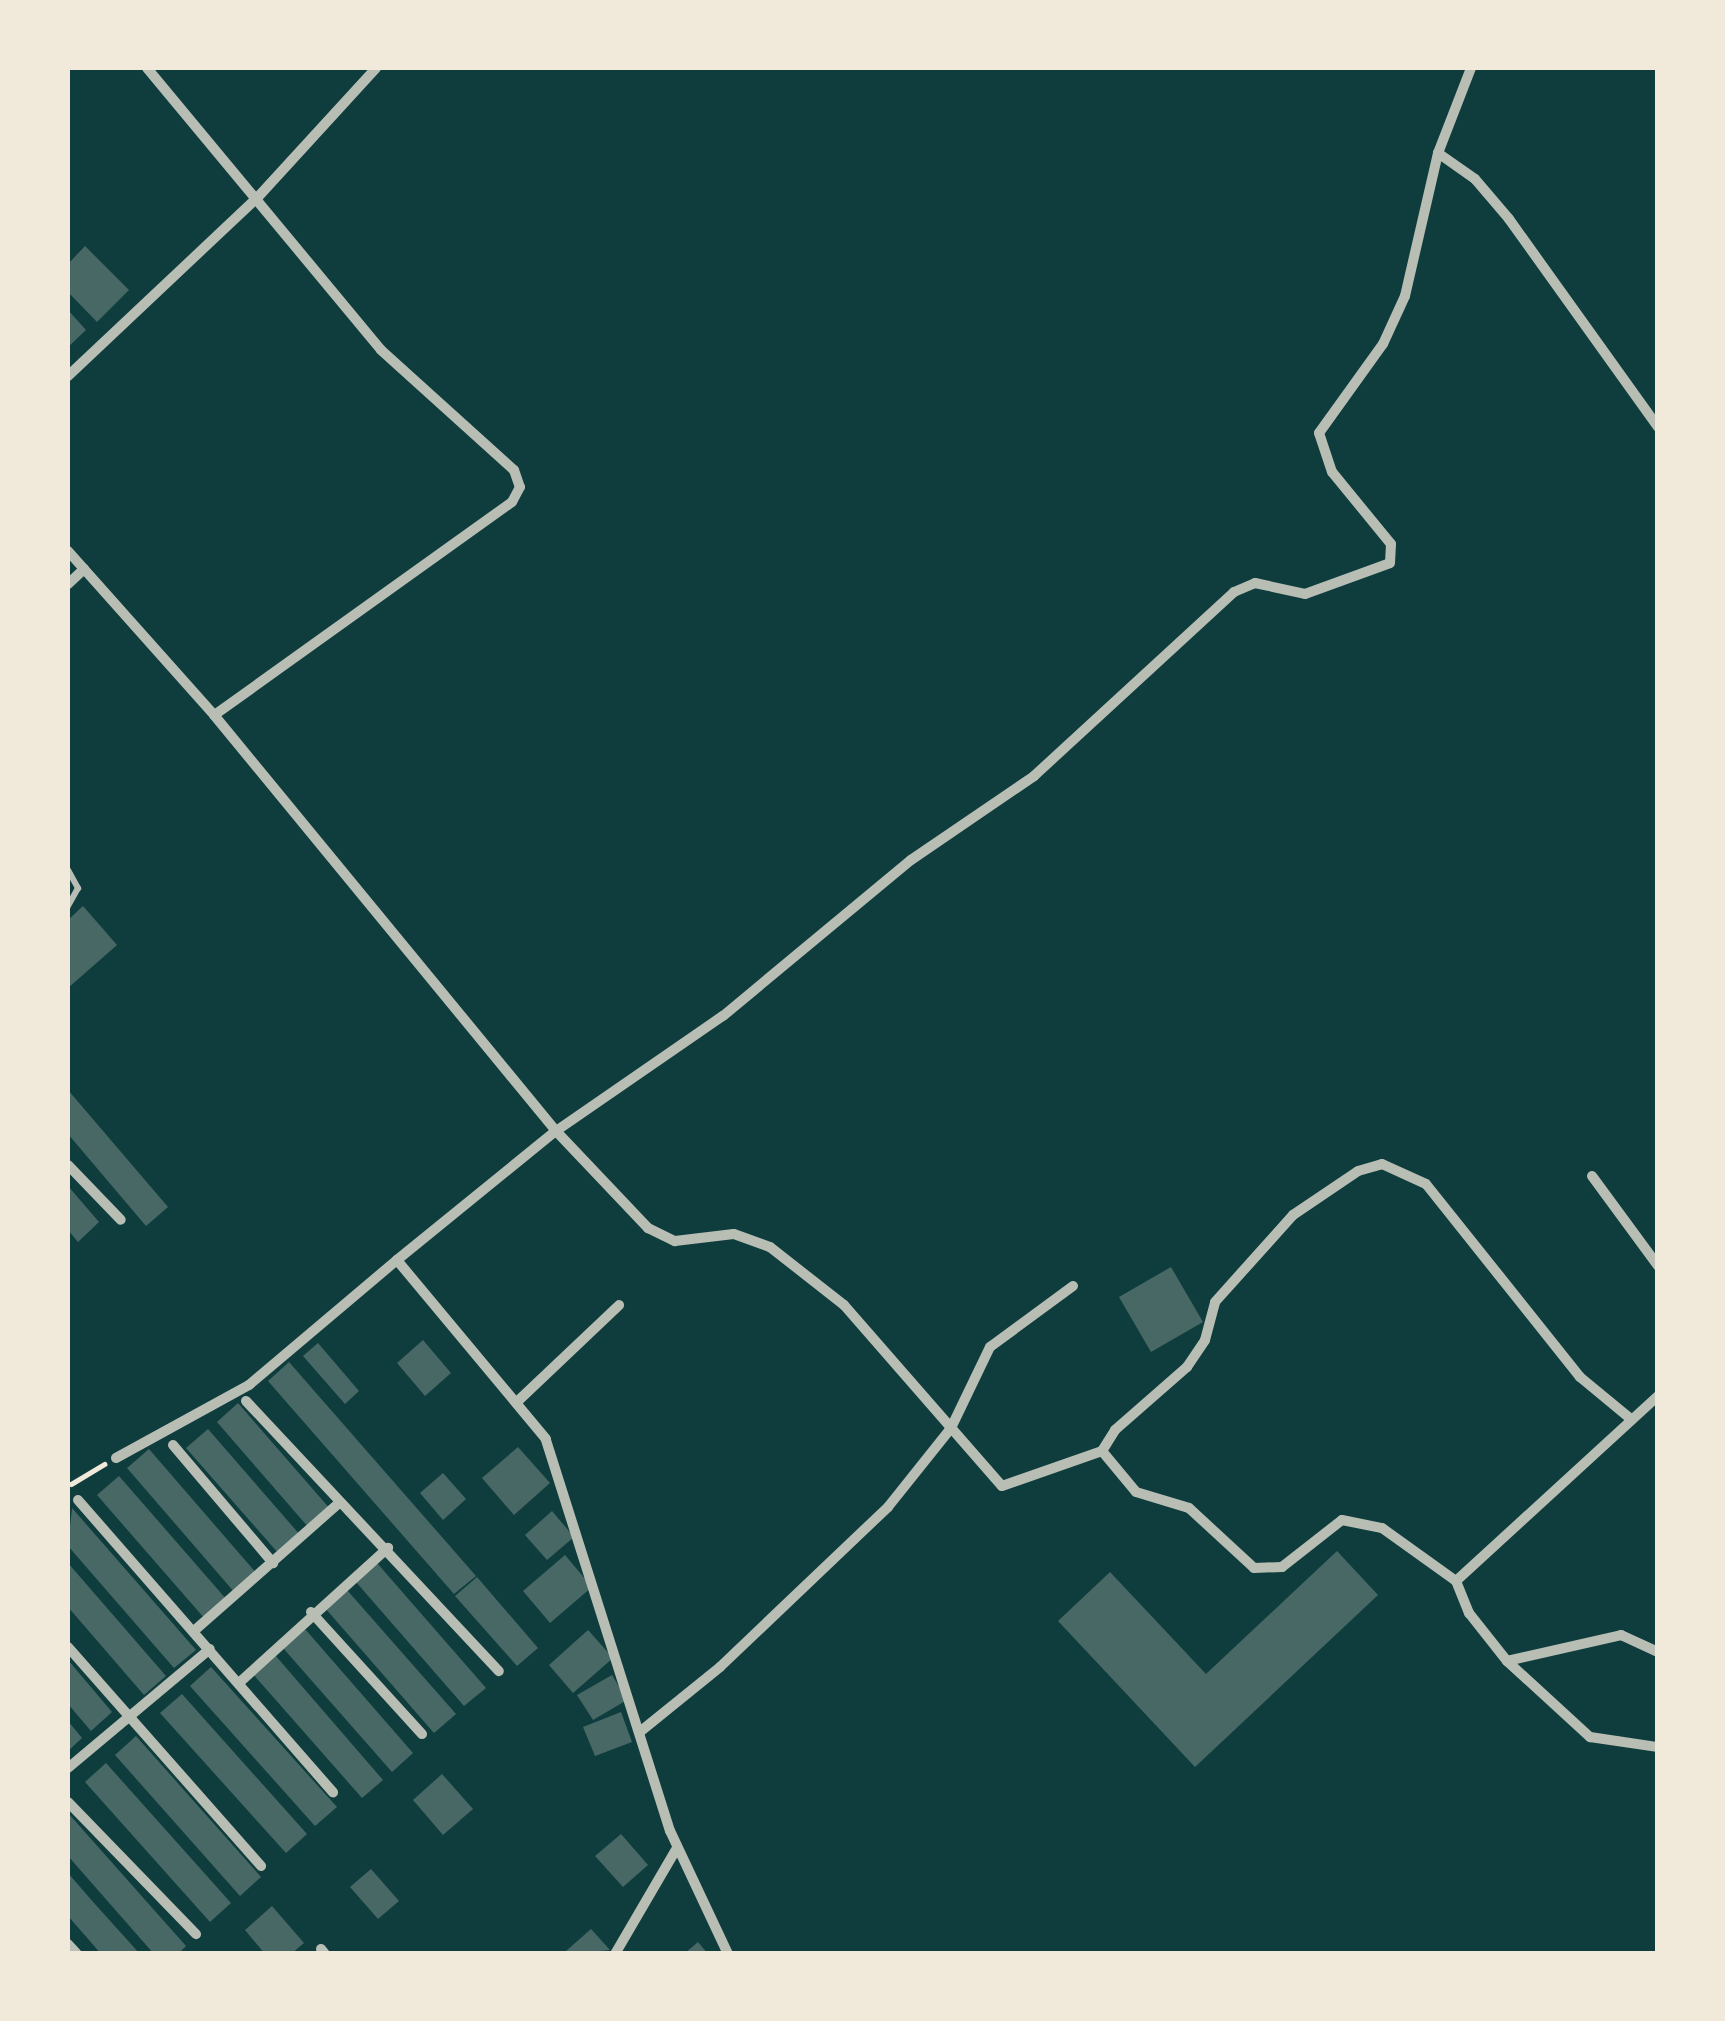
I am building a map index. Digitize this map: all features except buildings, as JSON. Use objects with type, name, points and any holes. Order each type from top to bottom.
[{"type":"street","points":[[147,68],[258,197],[381,350],[514,470],[520,487],[512,502],[214,715]]},
{"type":"street","points":[[68,376],[258,197],[376,68]]},
{"type":"street","points":[[116,1458],[249,1385],[556,1132],[722,1016],[911,860],[1034,776],[1234,592],[1255,583],[1305,594],[1390,562],[1391,544],[1332,472],[1319,433],[1383,344],[1405,296],[1438,153],[1471,68]]},
{"type":"street","points":[[1438,153],[1475,179],[1510,219],[1658,427]]},
{"type":"street","points":[[68,550],[214,715],[556,1132],[662,1237],[691,1242],[734,1234],[785,1258],[844,1305],[1002,1486],[1102,1451],[1114,1430],[1188,1367],[1205,1340],[1214,1302],[1293,1215],[1358,1171],[1382,1164],[1412,1172],[1426,1184],[1580,1378],[1632,1420]]},
{"type":"street","points":[[68,584],[84,569]]},
{"type":"street","points":[[68,1165],[121,1220]]},
{"type":"street","points":[[1592,1176],[1658,1266]]},
{"type":"street","points":[[398,1260],[519,1400],[546,1439],[677,1848],[728,1954]]},
{"type":"street","points":[[641,1731],[720,1667],[888,1507],[951,1428],[990,1347],[1073,1286]]},
{"type":"street","points":[[519,1400],[619,1305]]},
{"type":"street","points":[[1456,1581],[1658,1396]]},
{"type":"street","points":[[246,1400],[499,1671]]},
{"type":"street","points":[[174,1445],[273,1562]]},
{"type":"street","points":[[1102,1451],[1136,1492],[1189,1508],[1254,1568],[1282,1567],[1326,1529],[1354,1519],[1401,1540],[1456,1581],[1470,1613],[1507,1661],[1590,1737],[1658,1747]]},
{"type":"street","points":[[78,1500],[333,1792]]},
{"type":"street","points":[[195,1630],[339,1504]]},
{"type":"street","points":[[240,1682],[312,1612],[388,1548]]},
{"type":"street","points":[[312,1612],[422,1734]]},
{"type":"street","points":[[1507,1661],[1621,1635],[1658,1652]]},
{"type":"street","points":[[68,1647],[261,1866]]},
{"type":"street","points":[[68,1768],[210,1649]]},
{"type":"street","points":[[68,1802],[196,1934]]},
{"type":"street","points":[[615,1954],[677,1848]]},
{"type":"street","points":[[68,1944],[77,1954]]},
{"type":"lane","points":[[68,870],[78,888],[68,906]]},
{"type":"path","points":[[68,1486],[116,1458]]}]
